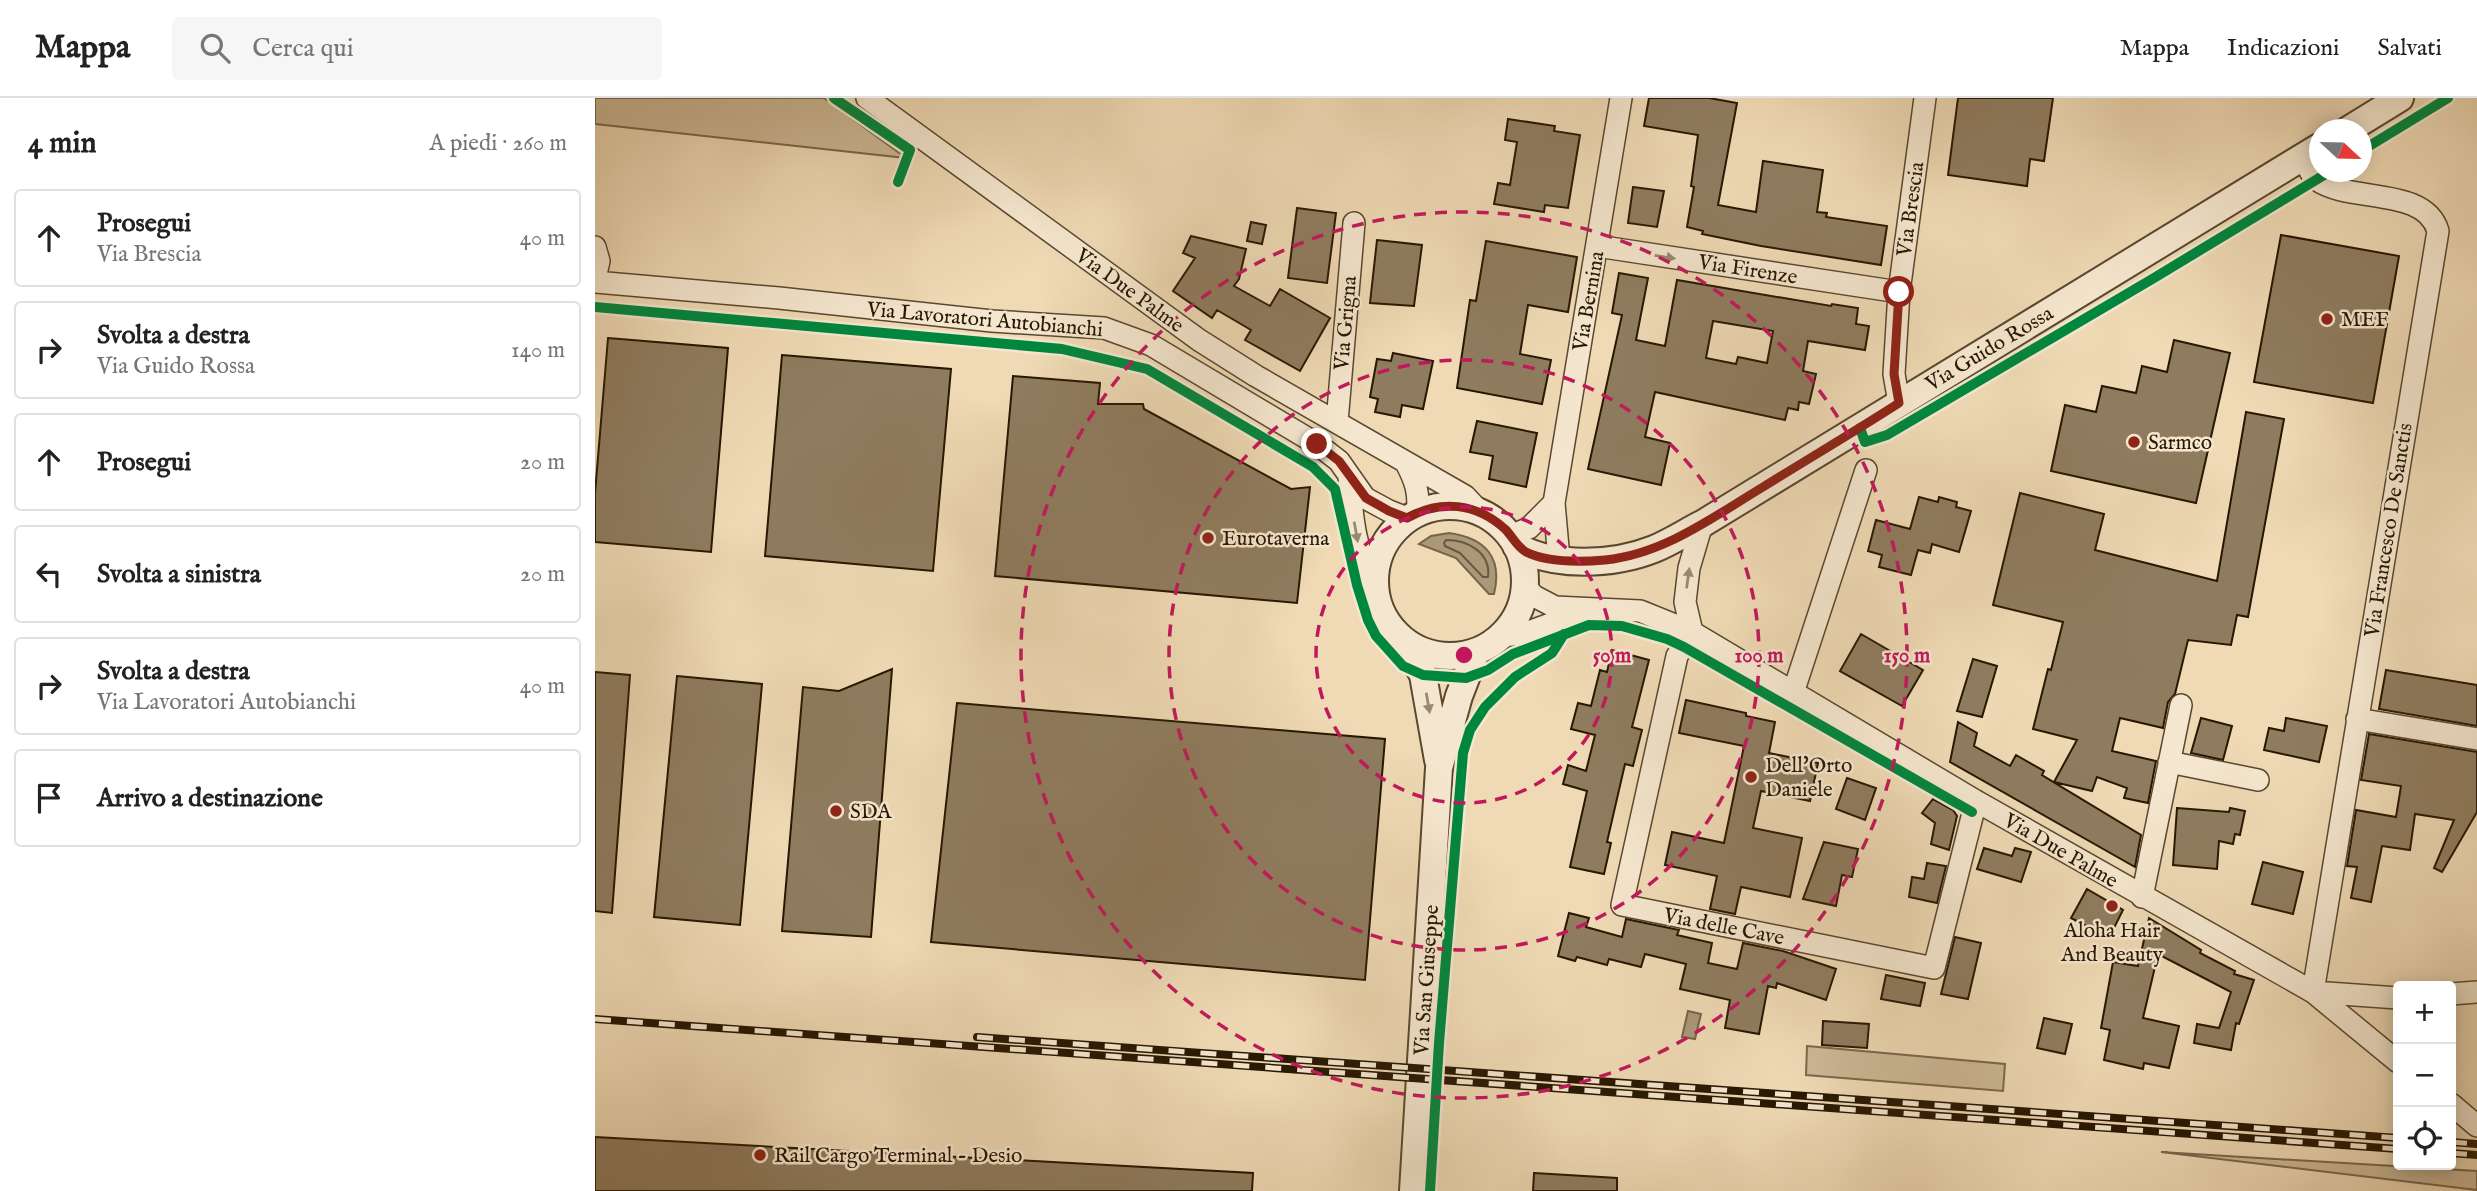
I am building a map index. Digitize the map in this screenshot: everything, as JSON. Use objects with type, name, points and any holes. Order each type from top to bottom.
[{"type":"street","name":"Via Due Palme","points":[[867,98],[1199,340],[1256,376],[1465,496],[1479,511]]},
{"type":"street","name":"Via Bernina","points":[[1567,560],[1554,503],[1621,98]]},
{"type":"street","name":"Via Brescia","points":[[1899,403],[1894,374],[1899,292],[1925,98]]},
{"type":"street","points":[[2366,119],[2400,98]]},
{"type":"street","name":"Via Guido Rossa","points":[[1514,541],[1529,553],[1567,560],[1602,560],[1654,549],[1702,524],[2309,153]]},
{"type":"street","name":"Via Francesco De Sanctis","points":[[2312,992],[2438,230],[2431,215],[2415,205],[2320,182]]},
{"type":"street","name":"Via Grigna","points":[[1337,422],[1354,223]]},
{"type":"street","name":"Via Firenze","points":[[1597,246],[1899,292]]},
{"type":"street","name":"Via Lavoratori Autobianchi","points":[[596,267],[620,284],[992,321],[1104,328],[1151,345],[1299,433],[1339,461],[1366,498],[1389,511],[1412,515]]},
{"type":"street","points":[[1406,463],[1418,492],[1412,515]]},
{"type":"street","points":[[1793,693],[1866,470]]},
{"type":"street","points":[[1349,477],[1359,550],[1364,568],[1374,583]]},
{"type":"street","points":[[1514,541],[1554,503]]},
{"type":"street","points":[[1445,506],[1479,511],[1490,517],[1514,541],[1521,556],[1525,584],[1522,604],[1501,636],[1476,652],[1445,656],[1426,653],[1405,642],[1388,625],[1380,611],[1374,583],[1377,560],[1393,531],[1412,515],[1445,506]]},
{"type":"street","points":[[1692,632],[1685,603],[1689,568],[1702,524]]},
{"type":"street","name":"Via Guido Rossa","points":[[1525,584],[1567,560]]},
{"type":"street","name":"Via Due Palme","points":[[1525,584],[1534,596],[1555,607],[1640,611],[1692,632],[1976,801],[2312,992]]},
{"type":"street","name":"Via Due Palme","points":[[1501,636],[1523,634],[1595,608]]},
{"type":"street","name":"Via delle Cave","points":[[1692,632],[1677,656],[1622,905],[1934,968],[1976,801]]},
{"type":"street","name":"Via San Giuseppe","points":[[1405,642],[1423,675],[1439,768]]},
{"type":"street","name":"Via San Giuseppe","points":[[1413,1191],[1439,768],[1459,696],[1476,652]]},
{"type":"street","name":"Via Due Palme","points":[[2143,897],[2181,705]]},
{"type":"street","points":[[2357,719],[2477,739]]},
{"type":"street","points":[[2169,762],[2258,780]]},
{"type":"street","points":[[2312,992],[2393,998]]},
{"type":"street","points":[[2312,992],[2393,1058]]},
{"type":"street","points":[[2456,994],[2477,992]]},
{"type":"street","points":[[2455,1107],[2477,1126]]},
{"type":"shaded area","points":[[595,98],[824,98],[906,158],[595,124]]},
{"type":"shaded area","points":[[1807,1046],[2005,1064],[2003,1091],[1806,1075]]},
{"type":"shaded area","points":[[2161,1152],[2393,1166],[2393,1170],[2477,1171],[2477,1190]]},
{"type":"water","points":[[1449,533],[1472,539],[1488,552],[1496,570],[1494,594],[1489,594],[1456,558],[1419,544],[1431,536]]},
{"type":"water","points":[[1688,1011],[1701,1014],[1695,1039],[1682,1037]]},
{"type":"building","points":[[1649,98],[1709,98],[1737,103],[1718,205],[1756,212],[1763,161],[1823,170],[1817,212],[1827,213],[1826,217],[1887,226],[1881,265],[1761,246],[1702,234],[1703,231],[1687,227],[1694,187],[1691,186],[1698,135],[1644,126]]},
{"type":"building","points":[[1958,98],[2053,98],[2044,161],[2030,159],[2027,186],[1948,175]]},
{"type":"building","points":[[1508,119],[1555,126],[1554,131],[1580,135],[1568,208],[1545,205],[1544,212],[1494,204],[1498,183],[1510,185],[1517,142],[1505,140]]},
{"type":"building","points":[[1633,187],[1664,191],[1657,227],[1628,223]]},
{"type":"building","points":[[1297,208],[1336,213],[1327,283],[1288,278]]},
{"type":"building","points":[[1251,222],[1266,225],[1262,244],[1247,241]]},
{"type":"building","name":"MEF","points":[[2281,235],[2399,256],[2373,403],[2254,382]]},
{"type":"building","points":[[1191,236],[1246,249],[1239,279],[1234,286],[1270,306],[1280,289],[1330,318],[1300,371],[1245,340],[1251,330],[1217,310],[1212,318],[1173,291],[1195,258],[1183,253]]},
{"type":"building","points":[[1377,240],[1422,245],[1414,306],[1370,303]]},
{"type":"building","points":[[1486,241],[1577,257],[1568,312],[1528,305],[1520,354],[1551,360],[1542,404],[1457,388],[1470,300],[1476,301]]},
{"type":"building","points":[[1619,273],[1648,278],[1636,340],[1665,346],[1677,280],[1831,306],[1858,308],[1856,324],[1869,326],[1865,350],[1808,341],[1803,371],[1816,374],[1809,404],[1799,402],[1798,410],[1788,408],[1785,420],[1655,392],[1645,437],[1670,443],[1661,485],[1588,469],[1622,315],[1612,313]],"holes":[[[1713,321],[1773,331],[1767,363],[1738,357],[1736,364],[1706,358]]]},
{"type":"building","points":[[608,338],[728,348],[711,552],[595,542],[595,493]]},
{"type":"building","name":"Sarmco","points":[[2174,340],[2230,353],[2196,503],[2051,471],[2065,405],[2096,412],[2102,386],[2136,393],[2142,366],[2167,372]]},
{"type":"building","points":[[1393,353],[1433,361],[1423,409],[1402,405],[1400,417],[1375,412],[1378,399],[1370,397],[1377,359],[1391,361]]},
{"type":"building","points":[[782,355],[951,369],[933,571],[765,556]]},
{"type":"building","points":[[1013,376],[1100,383],[1098,404],[1143,404],[1144,409],[1291,489],[1310,487],[1297,603],[995,576]]},
{"type":"building","points":[[2246,412],[2284,419],[2248,617],[2237,615],[2231,645],[2188,640],[2175,694],[2168,702],[2163,728],[2120,718],[2112,751],[2156,761],[2148,803],[2124,798],[2127,788],[2097,777],[2092,791],[2054,782],[2077,740],[2033,729],[2063,622],[1993,605],[2020,493],[2104,514],[2095,550],[2217,581]]},
{"type":"building","points":[[1477,421],[1537,433],[1526,487],[1489,479],[1493,456],[1470,452]]},
{"type":"building","points":[[1919,497],[1938,502],[1939,497],[1957,502],[1956,507],[1971,511],[1959,552],[1932,544],[1930,553],[1918,550],[1911,575],[1879,567],[1882,555],[1868,551],[1876,520],[1910,529]]},
{"type":"building","points":[[1861,634],[1923,670],[1902,706],[1840,671]]},
{"type":"building","points":[[1612,650],[1649,660],[1632,727],[1642,730],[1633,766],[1625,764],[1607,842],[1611,843],[1604,874],[1570,867],[1587,791],[1563,784],[1568,765],[1586,771],[1595,735],[1571,729],[1578,703],[1591,706],[1600,670],[1607,672]]},
{"type":"building","points":[[1973,659],[1997,666],[1982,717],[1957,711]]},
{"type":"building","name":"SDA","points":[[892,669],[871,937],[782,931],[803,687],[839,691]]},
{"type":"building","points":[[2386,670],[2477,685],[2477,726],[2379,709]]},
{"type":"building","points":[[595,672],[630,675],[612,913],[595,911]]},
{"type":"building","points":[[677,676],[762,684],[740,925],[654,917]]},
{"type":"building","points":[[1686,700],[1775,722],[1769,753],[1818,763],[1810,801],[1761,791],[1753,828],[1802,838],[1790,897],[1741,887],[1735,914],[1710,909],[1717,876],[1665,865],[1672,832],[1724,843],[1744,746],[1679,733]]},
{"type":"building","points":[[957,703],[1385,739],[1365,980],[931,942]]},
{"type":"building","points":[[2201,718],[2232,726],[2223,760],[2191,753]]},
{"type":"building","points":[[2286,718],[2327,726],[2319,762],[2264,750],[2269,728],[2284,731]]},
{"type":"building","points":[[1958,722],[1977,733],[1974,746],[2010,766],[2016,755],[2044,771],[2042,775],[2141,835],[2135,867],[1950,762]]},
{"type":"building","points":[[2369,734],[2477,752],[2477,812],[2442,872],[2434,868],[2454,820],[2415,814],[2410,850],[2382,846],[2371,902],[2351,898],[2357,867],[2347,866],[2356,810],[2396,817],[2401,786],[2361,780]]},
{"type":"building","points":[[1847,778],[1876,788],[1865,820],[1836,809]]},
{"type":"building","points":[[1933,799],[1953,810],[1957,816],[1949,850],[1931,844],[1935,823],[1922,813]]},
{"type":"building","points":[[2177,808],[2229,812],[2230,808],[2245,811],[2240,835],[2235,834],[2233,844],[2219,841],[2217,869],[2173,865]]},
{"type":"building","points":[[1824,842],[1858,849],[1852,877],[1842,875],[1836,906],[1803,899]]},
{"type":"building","points":[[1984,848],[2012,856],[2015,848],[2031,852],[2021,882],[1977,869]]},
{"type":"building","points":[[2263,862],[2303,872],[2293,914],[2252,904]]},
{"type":"building","points":[[1927,863],[1946,866],[1937,903],[1909,897],[1912,877],[1924,879]]},
{"type":"building","points":[[2087,889],[2123,910],[2109,938],[2071,918]]},
{"type":"building","points":[[1569,913],[1589,918],[1586,927],[1622,937],[1626,919],[1679,930],[1677,935],[1712,943],[1708,963],[1737,969],[1743,943],[1783,951],[1836,969],[1826,1000],[1777,983],[1776,988],[1768,986],[1759,1034],[1725,1028],[1730,1000],[1680,989],[1686,964],[1645,954],[1641,967],[1609,959],[1607,965],[1577,957],[1575,961],[1558,956]]},
{"type":"building","points":[[2149,918],[2201,950],[2200,953],[2235,971],[2234,974],[2254,980],[2239,1024],[2236,1023],[2231,1050],[2194,1043],[2197,1024],[2219,1028],[2231,992],[2158,954],[2143,1018],[2179,1026],[2169,1068],[2144,1063],[2143,1069],[2104,1060],[2110,1030],[2101,1028],[2113,962],[2138,966]]},
{"type":"building","points":[[1955,937],[1981,943],[1968,999],[1941,994]]},
{"type":"building","points":[[1886,975],[1925,983],[1920,1006],[1881,999]]},
{"type":"building","points":[[2044,1018],[2072,1024],[2065,1054],[2037,1048]]},
{"type":"building","points":[[1823,1021],[1869,1024],[1867,1048],[1822,1045]]},
{"type":"building","name":"Rail Cargo Terminal - Desio","points":[[595,1137],[1253,1173],[1252,1191],[595,1191]]},
{"type":"building","points":[[1534,1173],[1617,1178],[1617,1191],[1533,1191]]},
{"type":"railway","points":[[595,1019],[2393,1149]]},
{"type":"railway","points":[[977,1037],[2393,1138]]},
{"type":"railway","points":[[2456,1142],[2477,1144]]},
{"type":"railway","points":[[2456,1153],[2477,1155]]},
{"type":"cycle path","points":[[834,98],[910,150],[898,182]]},
{"type":"cycle path","points":[[2372,144],[2448,98]]},
{"type":"cycle path","points":[[1860,428],[1865,442],[1887,435],[2312,182]]},
{"type":"cycle path","points":[[595,307],[1062,349],[1147,369],[1313,467],[1335,489],[1357,585],[1368,620],[1376,636],[1403,666],[1423,675],[1466,678],[1488,670],[1513,654],[1589,625],[1622,626],[1667,639],[1684,647],[1972,812]]},
{"type":"cycle path","points":[[1430,1191],[1439,1043],[1463,753],[1470,730],[1485,707],[1515,677],[1552,653],[1564,634]]},
{"type":"place","name":"MEF","points":[[2327,319]]},
{"type":"place","name":"Sarmco","points":[[2134,442]]},
{"type":"place","name":"Eurotaverna","points":[[1208,538]]},
{"type":"place","name":"Dell'Orto Daniele","points":[[1751,777]]},
{"type":"place","name":"SDA","points":[[836,811]]},
{"type":"place","name":"Aloha Hair And Beauty","points":[[2112,906]]},
{"type":"place","name":"Rail Cargo Terminal - Desio","points":[[760,1155]]},
{"type":"route","points":[[1317,444],[1339,461],[1366,498],[1407,518],[1428,508],[1459,506],[1490,517],[1507,531],[1517,546],[1529,553],[1576,561],[1622,558],[1654,549],[1702,524],[1899,403],[1894,374],[1899,292]]}]
